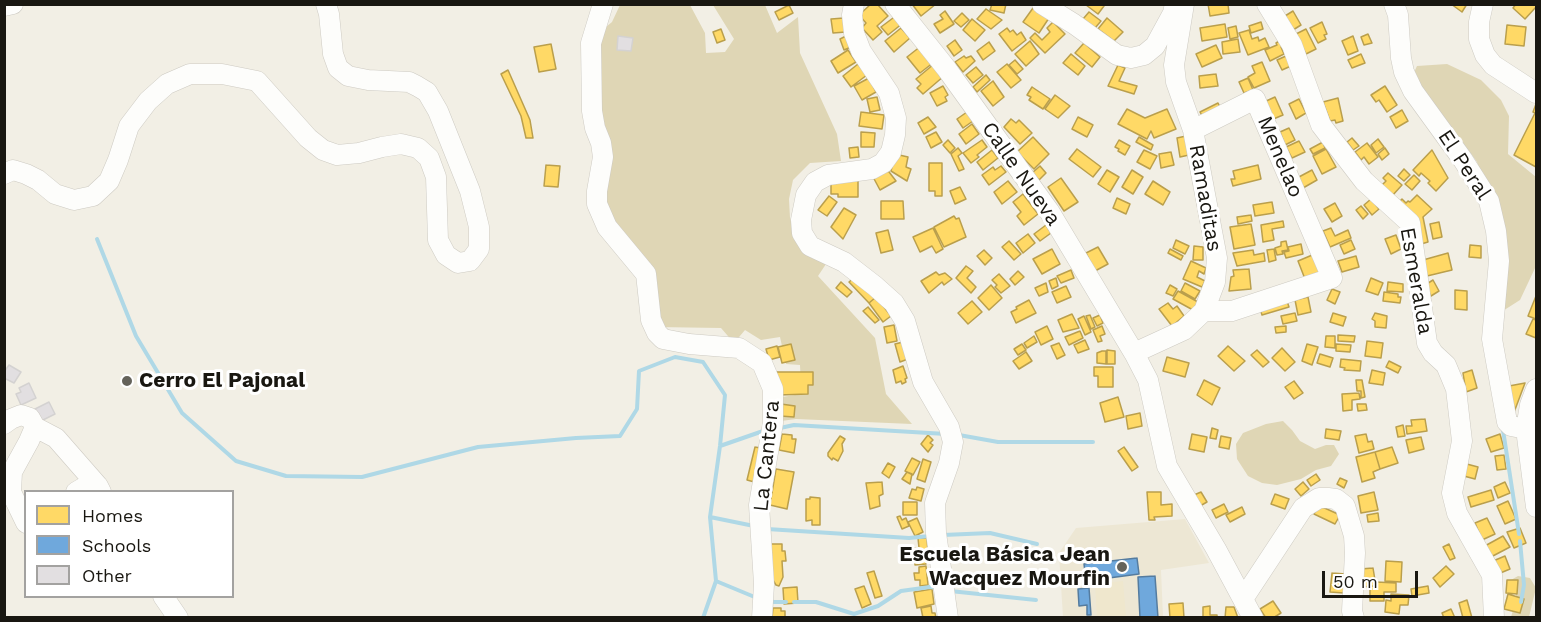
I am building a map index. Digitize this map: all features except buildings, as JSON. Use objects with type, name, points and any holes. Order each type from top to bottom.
[{"type":"street","points":[[4,6],[14,4]]},
{"type":"street","points":[[4,174],[13,170],[26,174],[38,180],[55,194],[74,200],[93,196],[109,181],[129,126],[148,101],[167,84],[190,74],[222,74],[257,81],[308,138],[323,150],[337,155],[360,153],[401,144],[418,148],[429,158],[436,177],[438,240],[446,255],[458,263],[470,261],[479,249],[478,227],[470,191],[438,111],[427,92],[409,82],[368,81],[348,76],[338,68],[333,54],[326,4]]},
{"type":"street","name":"La Cantera","points":[[603,4],[591,43],[592,111],[603,157],[597,204],[607,227],[646,274],[651,320],[657,333],[663,339],[689,344],[739,348],[762,363],[773,388],[773,423],[759,505],[764,584],[762,618]]},
{"type":"street","points":[[854,4],[852,15],[854,33],[861,51],[889,93],[896,118],[895,135],[891,152],[883,163],[872,169],[828,176],[815,182],[806,195],[801,220],[802,233],[810,246],[844,262],[894,303],[905,321],[923,382],[949,427],[953,442],[949,463],[935,502],[936,533],[948,618]]},
{"type":"street","name":"Calle Nueva","points":[[895,4],[946,68],[1049,211],[1134,353],[1148,380],[1167,466],[1253,618]]},
{"type":"street","points":[[1042,4],[1117,55],[1131,58],[1144,55],[1155,46],[1173,13],[1175,4]]},
{"type":"street","name":"Ramaditas","points":[[1134,353],[1184,330],[1204,311],[1215,282],[1217,258],[1193,130],[1176,82],[1174,65],[1184,4]]},
{"type":"street","name":"Esmeralda","points":[[1267,4],[1292,45],[1321,125],[1364,181],[1410,223],[1427,343],[1433,353],[1446,365],[1455,389],[1462,441],[1452,493],[1456,513],[1492,575],[1494,618]]},
{"type":"street","name":"El Peral","points":[[1394,4],[1398,15],[1404,72],[1413,91],[1463,160],[1489,201],[1496,231],[1498,261],[1492,339],[1507,422],[1510,426],[1526,429]]},
{"type":"street","points":[[1483,4],[1479,22],[1479,39],[1485,55],[1493,65],[1534,86]]},
{"type":"street","name":"Menelao","points":[[1193,130],[1255,99],[1332,278],[1232,311],[1204,311]]},
{"type":"street","points":[[1536,389],[1530,405],[1526,429],[1536,507]]},
{"type":"street","points":[[4,424],[21,415],[30,418],[35,427],[56,438],[99,489]]},
{"type":"street","points":[[24,519],[11,492],[12,472],[30,441],[35,427]]},
{"type":"street","points":[[79,490],[87,485],[99,489]]},
{"type":"street","points":[[1243,599],[1304,508],[1319,498],[1336,499],[1345,507],[1354,536],[1352,610],[1354,618]]},
{"type":"street","points":[[164,598],[178,618]]},
{"type":"shaded area","points":[[620,5],[690,5],[705,33],[706,53],[725,52],[734,39],[713,5],[765,5],[777,33],[798,17],[800,53],[837,134],[841,161],[810,163],[793,180],[789,199],[790,218],[796,237],[828,261],[818,276],[875,338],[886,394],[912,424],[796,419],[781,421],[782,397],[795,395],[795,389],[801,386],[800,365],[786,364],[780,337],[761,340],[745,330],[734,343],[721,328],[656,327],[647,299],[651,264],[600,219],[595,36],[612,22]]},
{"type":"shaded area","points":[[1447,64],[1481,80],[1501,100],[1509,116],[1508,154],[1536,177],[1536,266],[1520,300],[1498,314],[1483,185],[1477,162],[1469,151],[1446,130],[1410,81],[1417,66]]},
{"type":"shaded area","points":[[1283,421],[1300,441],[1315,449],[1334,445],[1339,454],[1331,466],[1316,470],[1301,479],[1277,485],[1262,483],[1248,476],[1237,459],[1236,444],[1243,433],[1266,424]]},
{"type":"shaded area","name":"Escuela Básica Jean Wacquez Mourfin","points":[[1185,519],[1209,563],[1161,570],[1163,617],[1063,617],[1059,553],[1076,528]]},
{"type":"shaded area","points":[[1518,576],[1530,578],[1536,588],[1529,617],[1511,617],[1516,592],[1511,585],[1511,580]]},
{"type":"shaded area","points":[[1123,581],[1126,617],[1097,617],[1095,584]]},
{"type":"waterway","points":[[97,239],[136,336],[182,413],[236,461],[286,476],[362,477],[478,447],[620,436],[637,409],[639,371],[675,357],[703,362],[725,395],[710,517],[716,581],[703,618]]},
{"type":"waterway","points":[[780,428],[794,425],[946,434]]},
{"type":"waterway","points":[[720,446],[766,430]]},
{"type":"waterway","points":[[1503,430],[1519,534]]},
{"type":"waterway","points":[[959,435],[998,442],[1093,442]]},
{"type":"waterway","points":[[710,517],[754,526]]},
{"type":"waterway","points":[[767,529],[909,538],[930,536]]},
{"type":"waterway","points":[[943,535],[990,533],[1037,544]]},
{"type":"waterway","points":[[1520,541],[1524,585],[1521,602]]},
{"type":"waterway","points":[[716,581],[757,598]]},
{"type":"waterway","points":[[794,602],[816,602],[854,614],[878,606],[901,591],[937,588]]},
{"type":"waterway","points":[[950,591],[1036,600]]},
{"type":"waterway","points":[[770,602],[786,602]]},
{"type":"place","name":"Cerro El Pajonal","points":[[127,381]]},
{"type":"place","name":"Escuela Básica Jean Wacquez Mourfin","points":[[1122,567]]}]
